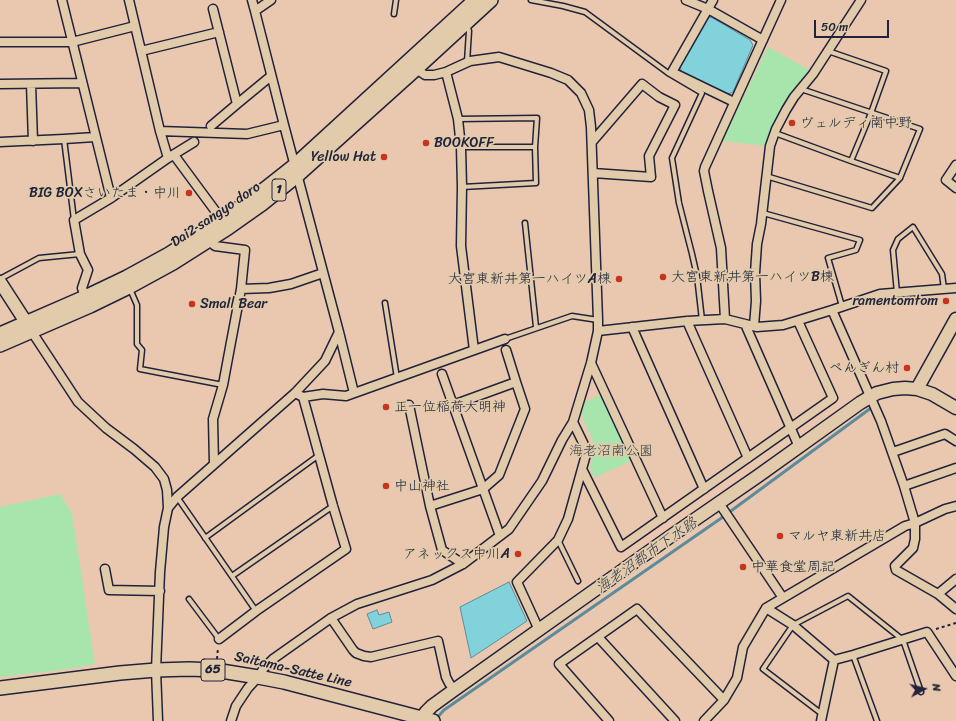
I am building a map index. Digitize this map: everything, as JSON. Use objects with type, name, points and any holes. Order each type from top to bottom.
[{"type":"main road","name":"Dai2 sangyo doro","points":[[0,334],[29,327],[90,306],[129,287],[173,264],[262,204],[475,0]]},
{"type":"main road","name":"Dai2 sangyo doro","points":[[0,345],[29,327],[169,254],[296,170],[416,69],[491,0]]},
{"type":"main road","name":"Saitama-Satte Line","points":[[0,688],[120,673],[156,670],[215,670],[284,682],[429,720]]},
{"type":"street","points":[[62,0],[111,198]]},
{"type":"street","points":[[129,0],[160,131],[171,157],[222,220]]},
{"type":"street","points":[[252,0],[354,393]]},
{"type":"street","points":[[256,11],[271,0]]},
{"type":"street","points":[[686,0],[708,9],[763,40]]},
{"type":"street","points":[[713,0],[672,72],[734,102]]},
{"type":"street","points":[[725,319],[721,248],[704,171],[781,0]]},
{"type":"street","points":[[754,326],[756,301],[756,251],[770,146],[786,110],[794,97],[813,74],[861,0]]},
{"type":"street","points":[[213,9],[237,104]]},
{"type":"street","points":[[0,42],[72,42],[135,26]]},
{"type":"street","points":[[141,51],[219,32]]},
{"type":"street","points":[[231,721],[236,706],[264,668],[274,659],[331,618],[357,604],[432,580],[463,564],[509,529],[542,481],[562,440],[573,422],[591,362],[598,331],[592,142],[589,110],[581,93],[568,80],[551,73],[499,57],[470,61],[446,72],[434,75],[425,75],[416,69]]},
{"type":"street","points":[[446,72],[458,119],[461,147],[461,246],[474,350]]},
{"type":"street","points":[[211,126],[271,76]]},
{"type":"street","points":[[0,84],[82,84]]},
{"type":"street","points":[[31,84],[33,141]]},
{"type":"street","points":[[592,142],[642,84],[659,97],[675,105],[649,156],[651,177],[593,173]]},
{"type":"street","points":[[160,131],[247,134],[284,125]]},
{"type":"street","points":[[0,142],[95,136]]},
{"type":"street","points":[[85,298],[82,288],[88,270],[80,254],[74,220],[111,198],[194,142]]},
{"type":"street","points":[[956,165],[946,180],[956,188]]},
{"type":"street","points":[[208,241],[215,246],[245,250],[241,289],[223,385],[213,419],[214,464]]},
{"type":"street","points":[[241,289],[269,288],[291,284],[323,273]]},
{"type":"street","points":[[0,281],[78,402],[106,428],[155,467],[164,479],[167,490],[168,508],[164,527],[156,670],[158,721]]},
{"type":"street","points":[[598,331],[687,321],[725,319],[754,326],[783,325],[880,294],[956,288]]},
{"type":"street","points":[[832,310],[881,421],[893,452],[915,523],[915,539],[912,548],[895,566],[896,570],[938,594],[956,609]]},
{"type":"street","points":[[917,388],[956,319]]},
{"type":"street","points":[[582,469],[621,547],[833,398],[798,320]]},
{"type":"street","points":[[687,321],[748,458]]},
{"type":"street","points":[[745,324],[799,447]]},
{"type":"street","points":[[632,327],[704,489]]},
{"type":"street","points":[[168,508],[177,497],[214,464],[299,395],[325,361],[339,332]]},
{"type":"street","points":[[299,395],[323,394],[346,396],[505,339]]},
{"type":"street","points":[[430,506],[483,489],[499,475],[525,409],[506,350]]},
{"type":"street","points":[[591,362],[662,518]]},
{"type":"street","points":[[442,374],[500,536]]},
{"type":"street","points":[[453,405],[516,382]]},
{"type":"street","points":[[429,720],[432,706],[539,630],[721,506],[799,447],[870,397],[877,393],[893,389],[917,388],[932,394],[956,408]]},
{"type":"street","points":[[219,639],[256,611],[346,549],[319,455],[299,395]]},
{"type":"street","points":[[409,405],[430,506],[442,550],[463,564]]},
{"type":"street","points":[[539,630],[517,582],[558,540],[568,519],[587,451],[573,422]]},
{"type":"street","points":[[893,452],[945,434],[956,441]]},
{"type":"street","points":[[904,486],[956,468]]},
{"type":"street","points":[[721,506],[783,598]]},
{"type":"street","points":[[704,721],[724,700],[737,678],[743,647],[766,608],[905,526],[945,509],[956,506]]},
{"type":"street","points":[[105,569],[108,590],[160,591]]},
{"type":"street","points":[[938,594],[956,579]]},
{"type":"street","points":[[766,608],[793,625],[834,660]]},
{"type":"street","points":[[609,721],[559,664],[638,609],[724,700]]},
{"type":"street","points":[[331,618],[353,650],[364,656],[371,657],[438,640],[446,677],[454,690]]},
{"type":"street","points":[[834,660],[927,632],[956,676]]},
{"type":"street","points":[[598,637],[675,721]]},
{"type":"street","points":[[822,718],[834,660]]},
{"type":"lane","points":[[394,14],[396,0]]},
{"type":"lane","points":[[531,0],[585,12],[668,74],[702,93],[672,158],[679,203],[697,276],[702,320]]},
{"type":"lane","points":[[466,23],[469,31],[467,62]]},
{"type":"lane","points":[[828,51],[886,70],[871,113],[851,161]]},
{"type":"lane","points":[[766,176],[872,208],[900,178],[920,129],[801,89]]},
{"type":"lane","points":[[458,119],[537,118],[535,146],[536,183],[462,187]]},
{"type":"lane","points":[[775,133],[900,178]]},
{"type":"lane","points":[[64,139],[74,220]]},
{"type":"lane","points":[[461,147],[535,146]]},
{"type":"lane","points":[[762,213],[860,240],[856,250],[828,258],[842,306]]},
{"type":"lane","points":[[525,223],[536,328]]},
{"type":"lane","points":[[897,293],[892,250],[898,239],[913,228],[942,274],[944,289]]},
{"type":"lane","points":[[0,281],[39,258],[80,254]]},
{"type":"lane","points":[[129,287],[137,305],[138,344],[142,350],[140,369],[223,385]]},
{"type":"lane","points":[[385,302],[397,378]]},
{"type":"lane","points":[[505,339],[572,316],[598,320]]},
{"type":"lane","points":[[205,538],[319,455]]},
{"type":"lane","points":[[177,497],[256,611]]},
{"type":"lane","points":[[232,576],[333,506]]},
{"type":"lane","points":[[558,540],[578,581]]},
{"type":"lane","points":[[822,718],[763,669],[793,625],[848,596],[903,640],[921,692]]},
{"type":"lane","points":[[189,599],[219,639]]},
{"type":"lane","points":[[853,655],[877,721]]},
{"type":"path","points":[[927,632],[956,623]]},
{"type":"path","points":[[215,670],[219,639]]},
{"type":"green space","points":[[768,47],[811,71],[767,146],[722,141]]},
{"type":"green space","name":"海老沼南公園","points":[[603,394],[633,460],[594,478],[590,467],[595,446],[583,419],[582,412],[585,402]]},
{"type":"green space","points":[[60,494],[72,513],[95,664],[69,669],[0,677],[0,507]]},
{"type":"water","points":[[711,17],[750,40],[753,45],[733,92],[728,94],[682,73],[680,67],[706,19]]},
{"type":"water","points":[[509,582],[527,621],[471,658],[460,607]]},
{"type":"water","points":[[377,610],[379,615],[389,612],[392,622],[373,629],[367,614]]},
{"type":"waterway","name":"海老沼都市下水路","points":[[435,720],[444,710],[720,519],[871,408]]},
{"type":"place","name":"ヴェルディ南中野","points":[[792,123]]},
{"type":"place","name":"BOOKOFF","points":[[426,143]]},
{"type":"place","name":"Yellow Hat","points":[[384,157]]},
{"type":"place","name":"BIG BOXさいたま・中川","points":[[189,193]]},
{"type":"place","name":"大宮東新井第一ハイツB棟","points":[[663,277]]},
{"type":"place","name":"大宮東新井第一ハイツA棟","points":[[619,279]]},
{"type":"place","name":"ramentomtom","points":[[946,301]]},
{"type":"place","name":"Small Bear","points":[[192,304]]},
{"type":"place","name":"ぺんぎん村","points":[[907,368]]},
{"type":"place","name":"正一位稲荷大明神","points":[[386,407]]},
{"type":"place","name":"中山神社","points":[[386,486]]},
{"type":"place","name":"マルヤ東新井店","points":[[780,536]]},
{"type":"place","name":"アネックス中川A","points":[[518,554]]},
{"type":"place","name":"中華食堂周記","points":[[743,567]]}]
